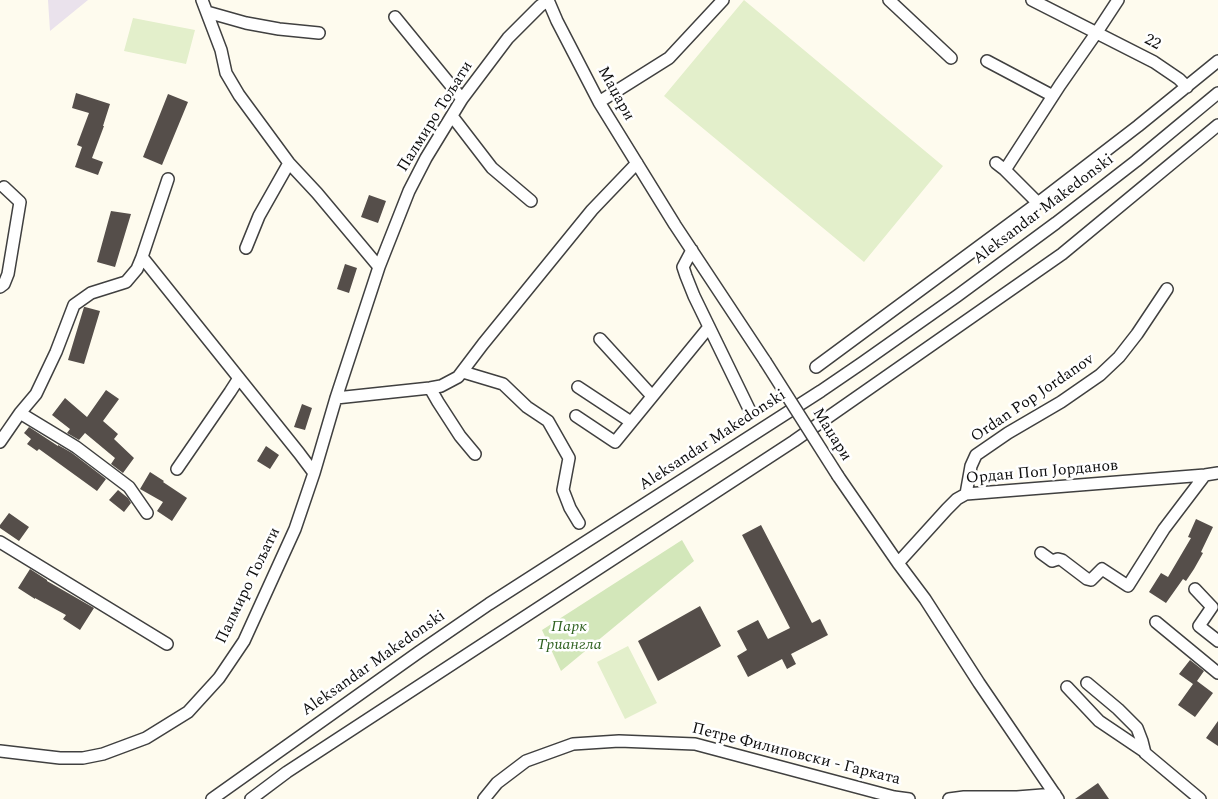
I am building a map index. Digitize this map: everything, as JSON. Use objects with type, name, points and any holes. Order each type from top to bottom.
[{"type":"street","points":[[202,0],[221,50],[226,73],[239,95],[289,163],[317,193],[379,268]]},
{"type":"street","name":"Палмиро Тољати","points":[[0,751],[60,758],[83,758],[104,754],[146,738],[188,712],[219,678],[244,641],[295,529],[379,268],[409,192],[426,158],[462,99],[508,38],[548,0]]},
{"type":"street","name":"Маџари","points":[[548,0],[599,102],[675,225],[838,476],[925,599],[979,683],[1056,796]]},
{"type":"street","points":[[599,102],[669,58],[724,0]]},
{"type":"street","points":[[889,0],[951,58]]},
{"type":"street","name":"22","points":[[1032,0],[1154,62],[1175,76],[1187,87]]},
{"type":"street","points":[[1038,202],[1001,167],[1098,32],[1118,0]]},
{"type":"street","points":[[206,12],[246,23],[279,29],[320,33]]},
{"type":"street","points":[[395,17],[462,99]]},
{"type":"street","points":[[987,61],[1053,96]]},
{"type":"street","points":[[816,367],[1038,202],[1218,61]]},
{"type":"street","name":"Aleksandar Makedonski","points":[[212,799],[489,604],[862,364],[1056,223],[1136,161],[1218,93]]},
{"type":"street","points":[[452,116],[492,168],[531,201]]},
{"type":"street","points":[[251,799],[295,767],[802,436],[1062,254],[1218,125]]},
{"type":"street","points":[[246,248],[259,216],[289,163]]},
{"type":"street","points":[[336,398],[430,388],[441,386],[458,377],[592,210],[637,163]]},
{"type":"street","points":[[0,442],[36,394],[56,352],[74,305],[91,293],[126,282],[137,269],[168,179]]},
{"type":"street","points":[[0,287],[4,284],[8,274],[20,202],[4,187]]},
{"type":"street","points":[[692,250],[683,267],[691,290],[750,411]]},
{"type":"street","points":[[142,257],[314,473]]},
{"type":"street","name":"Ordan Pop Jordanov","points":[[966,494],[971,466],[976,455],[1008,433],[1061,402],[1100,375],[1119,357],[1166,288]]},
{"type":"street","points":[[576,416],[615,442],[709,327]]},
{"type":"street","points":[[600,339],[652,396]]},
{"type":"street","points":[[463,372],[503,384],[527,407],[548,421],[569,458],[563,490],[570,508],[579,523]]},
{"type":"street","points":[[177,469],[239,378]]},
{"type":"street","points":[[578,387],[631,422]]},
{"type":"street","points":[[430,388],[460,436],[475,454]]},
{"type":"street","points":[[20,413],[76,447],[129,487],[147,513]]},
{"type":"street","name":"Ордан Поп Јорданов","points":[[898,563],[946,509],[966,494],[1218,473]]},
{"type":"street","points":[[1041,553],[1052,561],[1062,560],[1087,579],[1091,580],[1102,569],[1128,586],[1164,529],[1205,475]]},
{"type":"street","points":[[0,542],[167,644]]},
{"type":"street","points":[[1195,589],[1212,607],[1199,626],[1218,641]]},
{"type":"street","points":[[1156,622],[1218,674]]},
{"type":"street","points":[[1087,683],[1137,728],[1145,752]]},
{"type":"street","points":[[1067,687],[1099,721],[1145,752],[1154,762],[1200,799]]},
{"type":"street","name":"Петре Филиповски - Гарката","points":[[484,799],[496,783],[526,761],[573,744],[619,741],[695,744],[894,797],[909,799]]},
{"type":"street","points":[[949,799],[964,797],[1056,796]]},
{"type":"shaded area","points":[[48,0],[88,0],[50,31]]},
{"type":"green space","points":[[744,0],[943,166],[864,262],[664,96]]},
{"type":"green space","points":[[133,18],[195,30],[186,64],[124,51]]},
{"type":"green space","name":"Парк Триангла","points":[[682,540],[694,561],[561,671],[542,630]]},
{"type":"green space","points":[[628,646],[657,703],[625,719],[597,662]]},
{"type":"building","points":[[76,93],[110,104],[92,158],[103,162],[98,175],[75,167],[82,147],[77,145],[89,113],[72,108]]},
{"type":"building","points":[[168,94],[188,102],[162,165],[143,157]]},
{"type":"building","points":[[369,195],[386,201],[378,223],[361,217]]},
{"type":"building","points":[[111,211],[131,214],[115,267],[97,262]]},
{"type":"building","points":[[345,264],[357,268],[349,293],[337,289]]},
{"type":"building","points":[[84,307],[100,311],[84,364],[68,360]]},
{"type":"building","points":[[106,390],[119,399],[103,421],[118,434],[114,439],[134,458],[123,473],[111,464],[115,458],[85,433],[79,440],[67,433],[70,429],[52,415],[65,398],[87,417]]},
{"type":"building","points":[[302,404],[312,408],[305,430],[294,427]]},
{"type":"building","points":[[29,427],[72,453],[106,479],[97,491],[39,449],[37,451],[27,444],[31,439],[24,433]]},
{"type":"building","points":[[266,446],[279,455],[270,469],[257,461]]},
{"type":"building","points":[[150,472],[187,498],[172,521],[157,511],[163,502],[140,489]]},
{"type":"building","points":[[118,490],[131,503],[124,512],[109,500]]},
{"type":"building","points":[[9,513],[29,527],[19,541],[0,528],[0,525]]},
{"type":"building","points":[[1196,519],[1213,527],[1201,552],[1203,553],[1194,569],[1186,581],[1183,579],[1166,603],[1149,592],[1161,573],[1168,577],[1191,538],[1188,537]]},
{"type":"building","points":[[761,525],[812,623],[820,619],[828,635],[791,654],[796,664],[787,669],[782,659],[748,677],[737,656],[747,650],[737,631],[758,620],[768,639],[790,628],[742,535]]},
{"type":"building","points":[[30,569],[94,608],[80,630],[63,619],[66,615],[18,588]]},
{"type":"building","points":[[700,606],[721,646],[658,681],[638,641]]},
{"type":"building","points":[[1190,660],[1204,671],[1197,681],[1213,693],[1195,717],[1178,705],[1193,684],[1179,674]]},
{"type":"building","points":[[1218,721],[1218,746],[1206,738]]},
{"type":"building","points":[[1098,783],[1109,799],[1075,799]]}]
